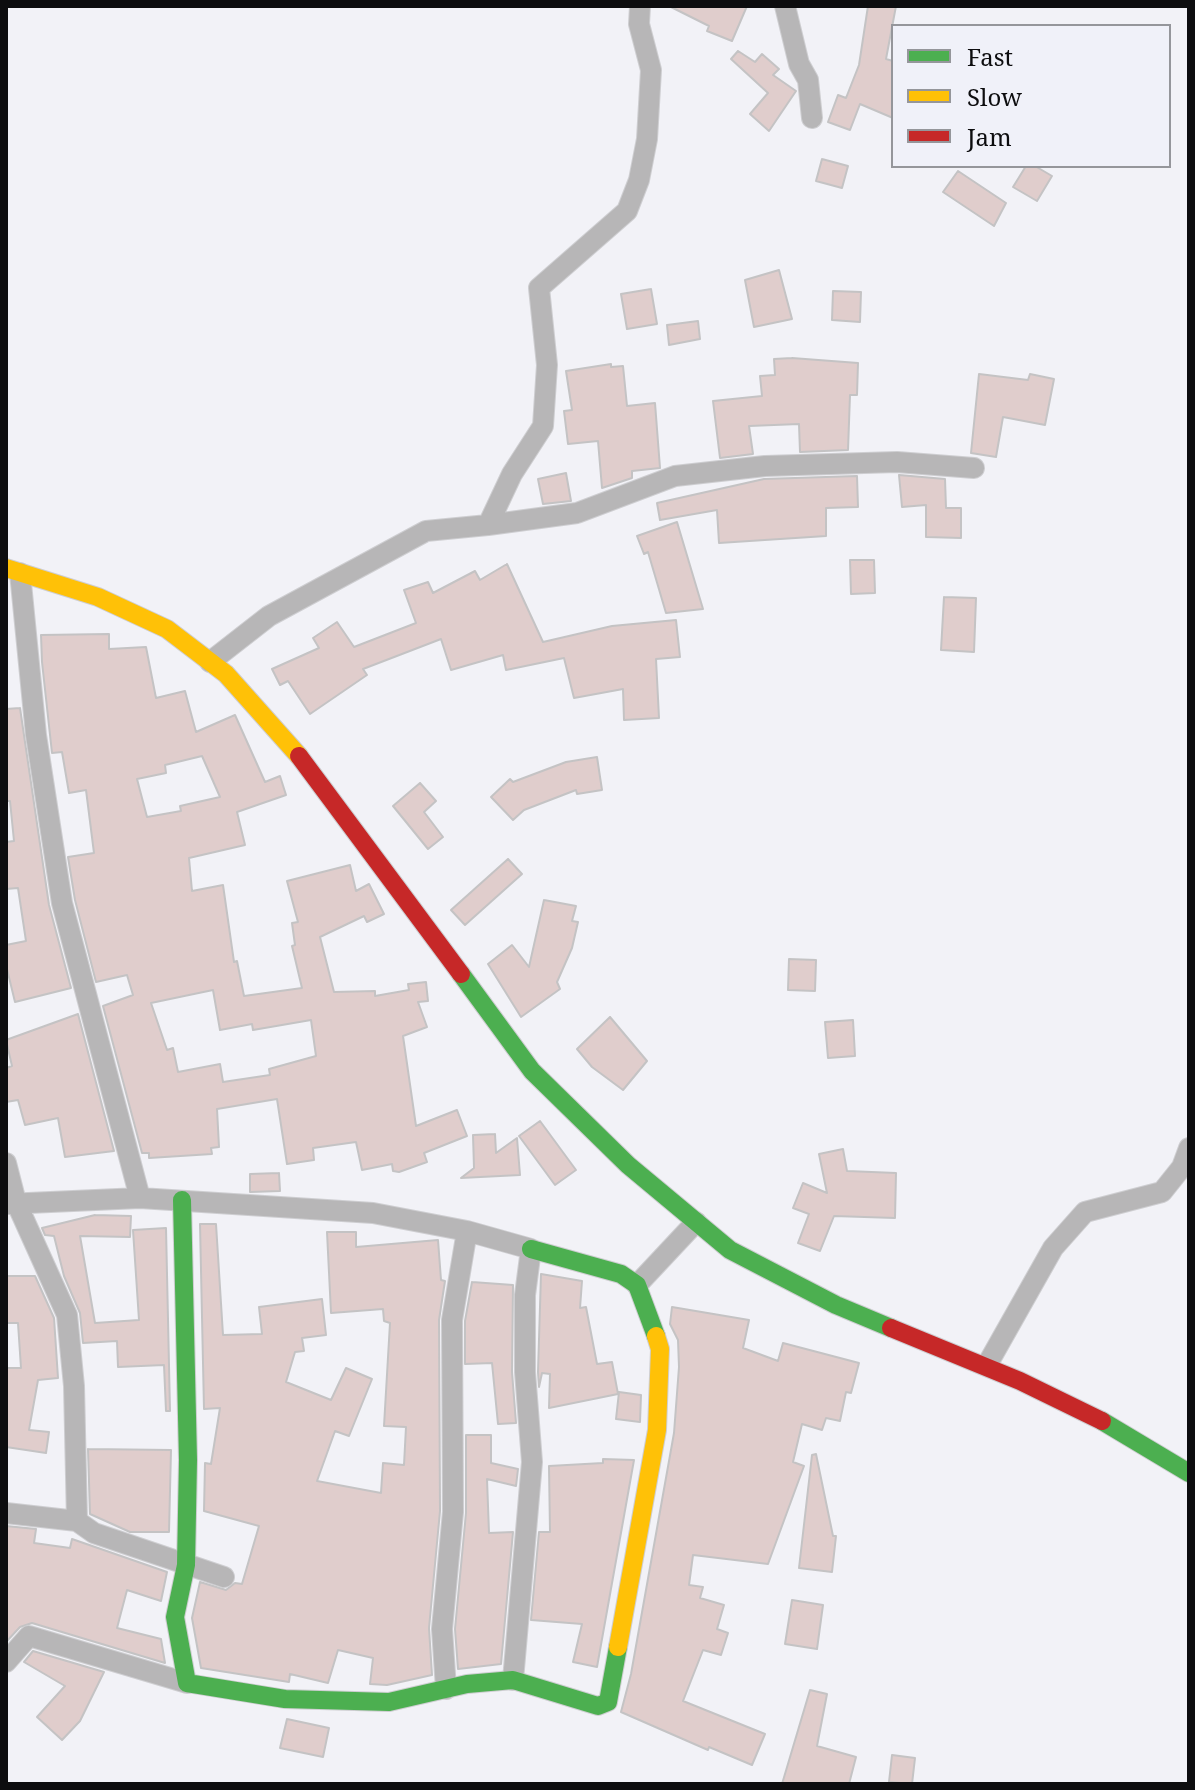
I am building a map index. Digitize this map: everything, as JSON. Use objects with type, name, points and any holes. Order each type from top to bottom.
[{"type":"street","points":[[488,525],[512,474],[543,426],[547,365],[539,288],[627,211],[639,180],[647,139],[651,70],[639,24],[640,6]]},
{"type":"street","points":[[785,6],[799,64],[808,80],[812,118]]},
{"type":"street","points":[[210,662],[269,616],[426,531],[577,513],[675,476],[765,466],[897,462],[974,468]]},
{"type":"street","points":[[140,1198],[62,903],[13,571],[98,597],[167,629],[226,674],[303,761],[532,1071],[628,1165],[730,1250],[836,1305],[987,1365],[1132,1436],[1189,1473]]},
{"type":"street","points":[[987,1365],[1053,1248],[1085,1212],[1162,1192],[1182,1167],[1189,1148]]},
{"type":"street","points":[[6,1163],[11,1203],[67,1315],[74,1386],[77,1521]]},
{"type":"street","points":[[6,1662],[29,1636],[187,1683],[285,1699],[389,1702],[446,1689],[513,1680],[605,1706],[611,1694],[657,1430],[660,1349],[647,1304],[637,1285],[621,1274],[467,1231],[373,1213],[182,1200],[140,1198],[11,1203]]},
{"type":"street","points":[[182,1200],[188,1460],[186,1565],[175,1617],[187,1683]]},
{"type":"street","points":[[637,1285],[696,1222]]},
{"type":"street","points":[[446,1689],[442,1629],[453,1512],[452,1320],[467,1231]]},
{"type":"street","points":[[513,1680],[532,1462],[525,1372],[525,1295],[531,1249]]},
{"type":"street","points":[[6,1513],[77,1521],[94,1533],[224,1577]]},
{"type":"building","points":[[669,6],[747,6],[732,41],[707,31],[709,26]]},
{"type":"building","points":[[868,6],[896,6],[886,59],[891,60],[891,117],[860,104],[850,130],[828,122],[838,95],[846,98],[859,65]]},
{"type":"building","points":[[738,51],[755,62],[762,54],[779,69],[773,75],[796,91],[769,131],[750,114],[768,93],[731,59]]},
{"type":"building","points":[[822,159],[848,166],[842,188],[816,181]]},
{"type":"building","points":[[1025,168],[1038,168],[1052,176],[1037,201],[1013,187]]},
{"type":"building","points":[[958,171],[1006,203],[994,226],[943,192]]},
{"type":"building","points":[[779,270],[792,319],[754,327],[745,280]]},
{"type":"building","points":[[651,289],[657,324],[627,329],[621,294]]},
{"type":"building","points":[[833,291],[861,292],[860,322],[832,320]]},
{"type":"building","points":[[698,321],[700,339],[669,345],[667,325]]},
{"type":"building","points":[[774,359],[858,363],[857,395],[850,395],[848,450],[800,452],[799,424],[749,426],[753,454],[720,458],[713,401],[762,396],[760,376],[775,375]]},
{"type":"building","points":[[611,364],[611,367],[623,366],[627,406],[655,403],[660,468],[632,471],[632,478],[602,488],[598,441],[568,444],[564,411],[572,410],[566,371]]},
{"type":"building","points":[[979,374],[1028,380],[1030,374],[1054,379],[1045,425],[1003,417],[996,457],[971,453]]},
{"type":"building","points":[[566,473],[571,501],[543,504],[538,479]]},
{"type":"building","points":[[899,475],[945,479],[946,508],[961,508],[961,538],[926,537],[926,505],[902,507]]},
{"type":"building","points":[[857,476],[858,507],[826,508],[826,536],[719,543],[717,510],[660,520],[657,503],[764,479]]},
{"type":"building","points":[[677,522],[703,609],[666,613],[648,552],[644,554],[637,536]]},
{"type":"building","points":[[850,560],[874,560],[875,593],[851,594]]},
{"type":"building","points":[[507,564],[543,642],[612,626],[676,620],[680,657],[656,659],[659,718],[624,720],[623,689],[574,698],[564,658],[506,670],[503,655],[451,670],[441,639],[363,669],[367,675],[310,714],[288,681],[280,685],[272,669],[319,648],[313,638],[337,622],[354,647],[416,623],[404,590],[428,582],[433,593],[475,571],[480,580]]},
{"type":"building","points":[[944,597],[976,598],[974,652],[941,650]]},
{"type":"building","points":[[109,634],[109,649],[146,647],[156,698],[185,691],[196,732],[235,715],[265,782],[280,776],[286,795],[237,812],[245,845],[189,858],[192,891],[223,885],[234,962],[237,961],[244,996],[302,988],[292,946],[295,945],[292,923],[298,922],[287,881],[350,865],[356,891],[369,884],[384,914],[367,922],[364,916],[320,937],[334,992],[375,991],[375,996],[409,990],[408,984],[426,982],[428,1001],[418,1002],[427,1027],[403,1036],[416,1126],[457,1110],[467,1136],[424,1153],[427,1162],[399,1172],[393,1171],[392,1164],[362,1170],[356,1142],[313,1148],[314,1160],[287,1164],[277,1099],[217,1109],[219,1147],[211,1148],[212,1154],[149,1158],[149,1153],[142,1153],[103,1006],[133,995],[127,975],[96,982],[75,900],[68,857],[94,853],[86,790],[69,793],[62,752],[52,753],[41,635]],"holes":[[[202,756],[220,797],[180,806],[181,811],[147,817],[137,779],[166,773],[165,765]],[[213,990],[220,1030],[252,1024],[253,1030],[311,1020],[316,1056],[269,1069],[270,1075],[223,1082],[220,1064],[178,1072],[173,1048],[167,1050],[151,1003]]]},
{"type":"building","points":[[20,708],[49,905],[71,988],[15,1002],[6,965],[6,945],[26,941],[18,888],[6,889],[6,842],[14,841],[10,801],[6,801],[6,709]]},
{"type":"building","points":[[597,757],[602,790],[577,794],[576,790],[524,810],[513,820],[491,797],[510,779],[513,782],[566,762]]},
{"type":"building","points":[[420,783],[436,801],[424,812],[443,837],[428,849],[393,806]]},
{"type":"building","points":[[508,859],[522,874],[465,925],[451,910]]},
{"type":"building","points":[[544,900],[576,906],[572,921],[578,922],[572,948],[557,982],[560,989],[521,1017],[488,964],[512,945],[529,967]]},
{"type":"building","points":[[789,959],[816,960],[815,991],[788,990]]},
{"type":"building","points":[[78,1014],[114,1151],[65,1157],[58,1118],[25,1125],[18,1100],[6,1102],[6,1068],[12,1066],[6,1040]]},
{"type":"building","points":[[610,1017],[647,1061],[623,1090],[592,1067],[577,1049]]},
{"type":"building","points":[[853,1020],[855,1056],[828,1058],[825,1022]]},
{"type":"building","points":[[540,1121],[576,1170],[555,1185],[519,1136]]},
{"type":"building","points":[[495,1134],[496,1153],[517,1138],[520,1175],[461,1178],[474,1168],[473,1135]]},
{"type":"building","points":[[843,1149],[847,1171],[896,1173],[895,1218],[834,1216],[820,1251],[798,1243],[809,1214],[793,1208],[803,1183],[827,1193],[819,1154]]},
{"type":"building","points":[[279,1173],[280,1191],[250,1192],[250,1174]]},
{"type":"building","points":[[95,1215],[131,1216],[130,1237],[80,1236],[95,1323],[139,1320],[133,1230],[166,1228],[170,1411],[166,1411],[164,1365],[118,1367],[117,1341],[83,1343],[80,1313],[64,1276],[54,1236],[45,1235],[42,1228]]},
{"type":"building","points":[[200,1224],[216,1224],[223,1335],[262,1334],[259,1307],[322,1299],[326,1335],[302,1338],[304,1351],[295,1352],[286,1382],[331,1400],[346,1368],[372,1379],[349,1436],[335,1431],[317,1481],[381,1493],[383,1463],[404,1465],[406,1427],[384,1426],[390,1323],[384,1321],[383,1309],[331,1313],[327,1232],[356,1232],[356,1247],[438,1240],[441,1280],[445,1281],[439,1320],[440,1511],[429,1628],[432,1675],[387,1685],[370,1684],[373,1658],[338,1650],[328,1683],[290,1674],[289,1682],[201,1668],[192,1618],[200,1582],[226,1590],[235,1583],[242,1584],[259,1526],[204,1511],[205,1463],[211,1464],[220,1408],[204,1409]]},
{"type":"building","points":[[541,1274],[582,1281],[580,1308],[586,1307],[597,1364],[612,1362],[618,1394],[549,1408],[550,1374],[542,1373],[539,1387],[538,1372]]},
{"type":"building","points":[[6,1276],[35,1276],[54,1318],[58,1378],[38,1380],[29,1430],[49,1432],[46,1453],[6,1447],[6,1368],[21,1368],[18,1323],[6,1323]]},
{"type":"building","points":[[472,1282],[513,1285],[512,1372],[516,1423],[498,1424],[492,1363],[465,1364],[465,1321]]},
{"type":"building","points":[[672,1307],[749,1320],[743,1348],[778,1361],[783,1343],[859,1363],[851,1393],[846,1392],[840,1421],[826,1418],[822,1430],[802,1424],[793,1462],[804,1466],[768,1564],[693,1555],[689,1585],[703,1587],[700,1598],[724,1605],[717,1629],[728,1633],[721,1655],[703,1650],[683,1701],[765,1734],[752,1765],[709,1747],[708,1750],[621,1712],[631,1674],[674,1433],[679,1367],[678,1340],[670,1324]]},
{"type":"building","points":[[619,1392],[641,1395],[640,1422],[616,1419]]},
{"type":"building","points":[[466,1435],[491,1435],[491,1463],[518,1469],[516,1486],[487,1479],[489,1533],[513,1532],[501,1664],[458,1669],[455,1629],[466,1513]]},
{"type":"building","points":[[88,1449],[171,1450],[169,1532],[130,1532],[90,1514]]},
{"type":"building","points":[[816,1454],[833,1536],[836,1536],[832,1572],[799,1568],[812,1455]]},
{"type":"building","points":[[603,1459],[634,1460],[597,1667],[573,1662],[582,1624],[531,1620],[539,1532],[550,1532],[549,1466],[603,1463]]},
{"type":"building","points":[[6,1526],[36,1529],[34,1543],[70,1548],[72,1539],[167,1572],[161,1601],[127,1590],[117,1628],[161,1639],[165,1663],[32,1623],[20,1627],[6,1642]]},
{"type":"building","points":[[792,1600],[823,1605],[817,1649],[785,1644]]},
{"type":"building","points":[[33,1651],[104,1672],[80,1721],[62,1740],[37,1717],[65,1686],[24,1662]]},
{"type":"building","points":[[810,1690],[827,1694],[817,1746],[856,1757],[849,1784],[782,1784]]},
{"type":"building","points":[[287,1719],[329,1728],[323,1757],[280,1748]]},
{"type":"building","points":[[892,1755],[915,1758],[912,1784],[889,1782]]},
{"type":"traffic: fast","points":[[461,974],[532,1071],[628,1165],[730,1250],[836,1305],[891,1328]]},
{"type":"traffic: fast","points":[[182,1200],[188,1460],[186,1565],[175,1617],[187,1683],[285,1699],[389,1702],[467,1684],[513,1680],[598,1706],[608,1702],[618,1647]]},
{"type":"traffic: fast","points":[[531,1249],[621,1274],[637,1285],[656,1336]]},
{"type":"traffic: fast","points":[[1102,1421],[1189,1473]]},
{"type":"traffic: slow","points":[[6,568],[98,597],[167,629],[226,674],[299,756]]},
{"type":"traffic: slow","points":[[618,1647],[657,1430],[660,1349],[656,1336]]},
{"type":"traffic: jam","points":[[299,756],[461,974]]},
{"type":"traffic: jam","points":[[891,1328],[1020,1381],[1102,1421]]}]
